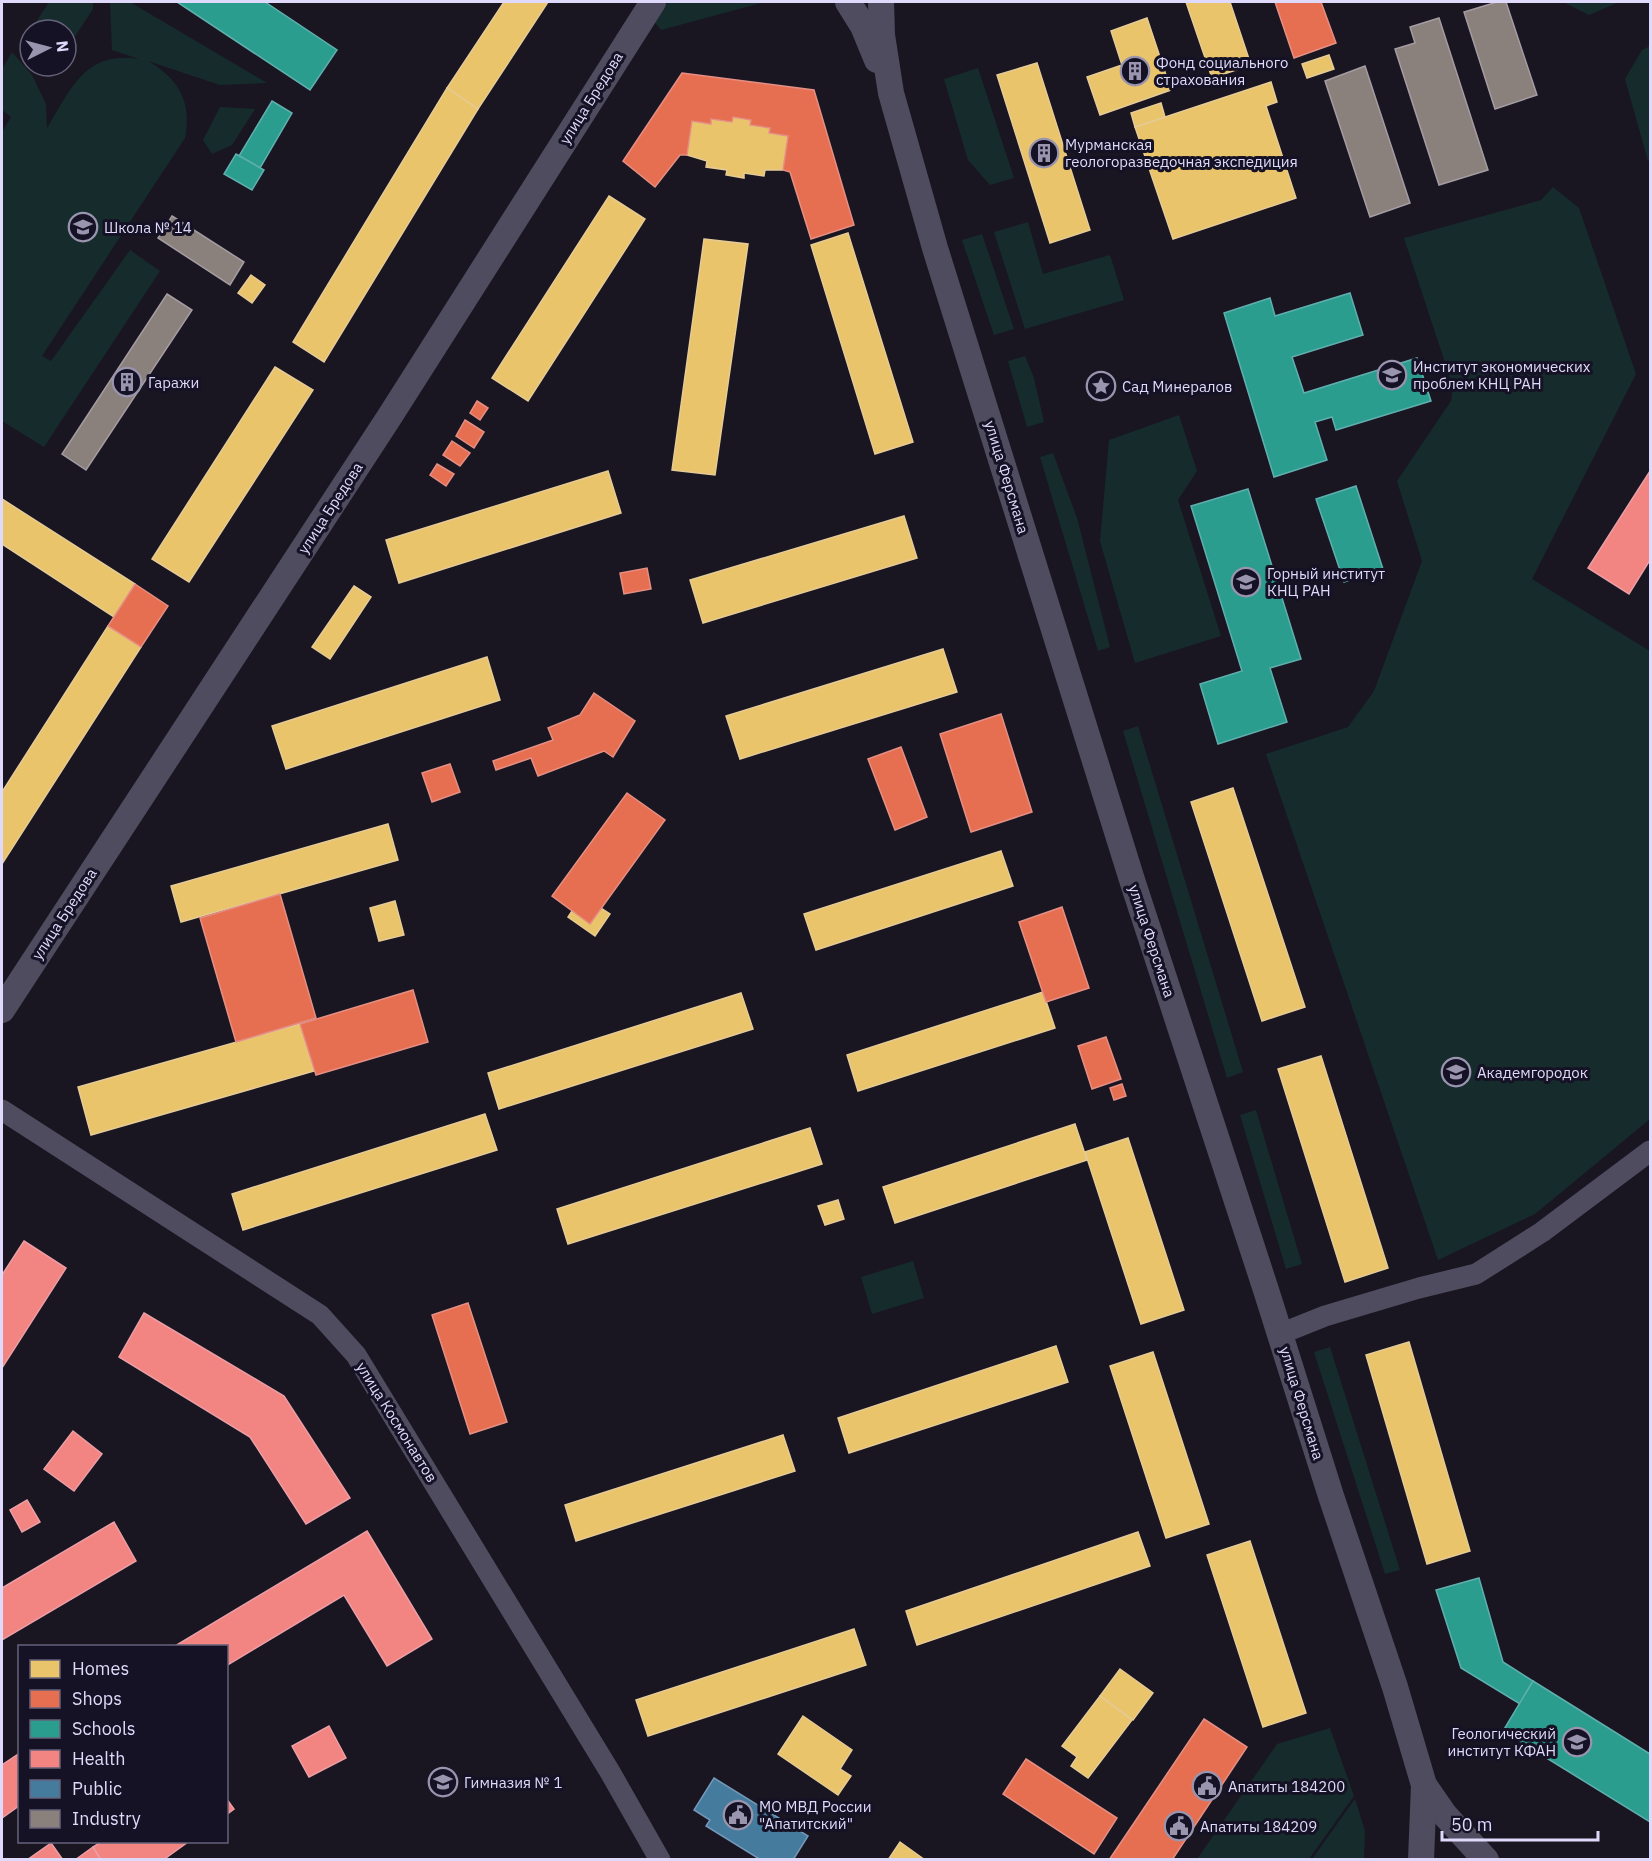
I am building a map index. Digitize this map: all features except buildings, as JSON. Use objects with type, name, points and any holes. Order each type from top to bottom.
[{"type":"street","name":"улица Бредова","points":[[2,1010],[390,416],[653,2]]},
{"type":"street","name":"улица Ферсмана","points":[[848,2],[863,26],[891,93],[935,248],[1122,850],[1334,1506],[1395,1687],[1424,1785],[1444,1814],[1486,1860]]},
{"type":"street","name":"улица Ферсмана","points":[[881,2],[882,35],[891,93]]},
{"type":"street","name":"улица Космонавтов","points":[[2,1110],[320,1315],[356,1355],[610,1772],[660,1860]]},
{"type":"street","points":[[1280,1334],[1325,1316],[1476,1274],[1542,1232],[1650,1151]]},
{"type":"street","name":"улица Ферсмана","points":[[1421,1860],[1424,1785]]},
{"type":"green space","points":[[49,2],[93,2],[93,9],[78,32],[78,18],[39,18]]},
{"type":"green space","points":[[110,2],[130,2],[267,83],[220,85],[148,61],[168,76],[181,93],[187,113],[185,138],[42,356],[51,361],[130,250],[160,271],[44,447],[2,421],[2,132],[11,117],[2,110],[2,69],[12,52],[18,59],[18,78],[33,78],[46,104],[47,128],[72,87],[92,67],[105,60],[139,59],[112,50]]},
{"type":"green space","points":[[668,2],[765,2],[661,30],[652,19]]},
{"type":"green space","points":[[1563,2],[1619,2],[1589,15]]},
{"type":"green space","points":[[1650,46],[1650,160],[1648,161],[1625,79],[1642,50]]},
{"type":"green space","points":[[978,68],[1014,178],[990,185],[968,160],[944,79]]},
{"type":"green space","points":[[220,107],[255,109],[232,145],[212,154],[203,140]]},
{"type":"green space","points":[[1553,187],[1579,208],[1636,374],[1532,579],[1650,651],[1650,1119],[1535,1214],[1438,1260],[1266,754],[1348,727],[1374,691],[1422,561],[1397,481],[1451,401],[1453,387],[1404,238],[1541,200]]},
{"type":"green space","points":[[1028,222],[1043,274],[1110,255],[1124,300],[1025,329],[994,232]]},
{"type":"green space","points":[[982,234],[1014,329],[994,335],[962,240]]},
{"type":"green space","points":[[1025,356],[1034,378],[1044,422],[1027,427],[1008,361]]},
{"type":"green space","points":[[1179,415],[1197,471],[1178,500],[1221,636],[1135,663],[1100,541],[1109,440]]},
{"type":"green space","points":[[1053,453],[1077,518],[1110,647],[1098,651],[1040,457]]},
{"type":"green space","points":[[1138,726],[1243,1072],[1227,1078],[1123,731]]},
{"type":"green space","points":[[1256,1110],[1302,1264],[1286,1269],[1240,1115]]},
{"type":"green space","points":[[913,1261],[924,1298],[872,1314],[861,1277]]},
{"type":"green space","points":[[1330,1347],[1400,1570],[1385,1574],[1314,1352]]},
{"type":"green space","points":[[1330,1728],[1354,1796],[1309,1859],[1197,1859],[1277,1744]]},
{"type":"green space","points":[[1355,1799],[1365,1831],[1364,1859],[1312,1859]]},
{"type":"place","name":"Фонд социального страхования","points":[[1135,71]]},
{"type":"place","name":"Мурманская геологоразведочная экспедиция","points":[[1044,153]]},
{"type":"place","name":"Школа № 14","points":[[83,227]]},
{"type":"place","name":"Институт экономических проблем КНЦ РАН","points":[[1392,375]]},
{"type":"place","name":"Гаражи","points":[[127,382]]},
{"type":"place","name":"Сад Минералов","points":[[1101,386]]},
{"type":"place","name":"Горный институт КНЦ РАН","points":[[1246,582]]},
{"type":"place","name":"Академгородок","points":[[1456,1072]]},
{"type":"place","name":"Геологический институт КФАН","points":[[1577,1742]]},
{"type":"place","name":"Гимназия № 1","points":[[443,1782]]},
{"type":"place","name":"Апатиты 184200","points":[[1207,1786]]},
{"type":"place","name":"МО МВД России \"Апатитский\"","points":[[738,1815]]},
{"type":"place","name":"Апатиты 184209","points":[[1179,1826]]}]
